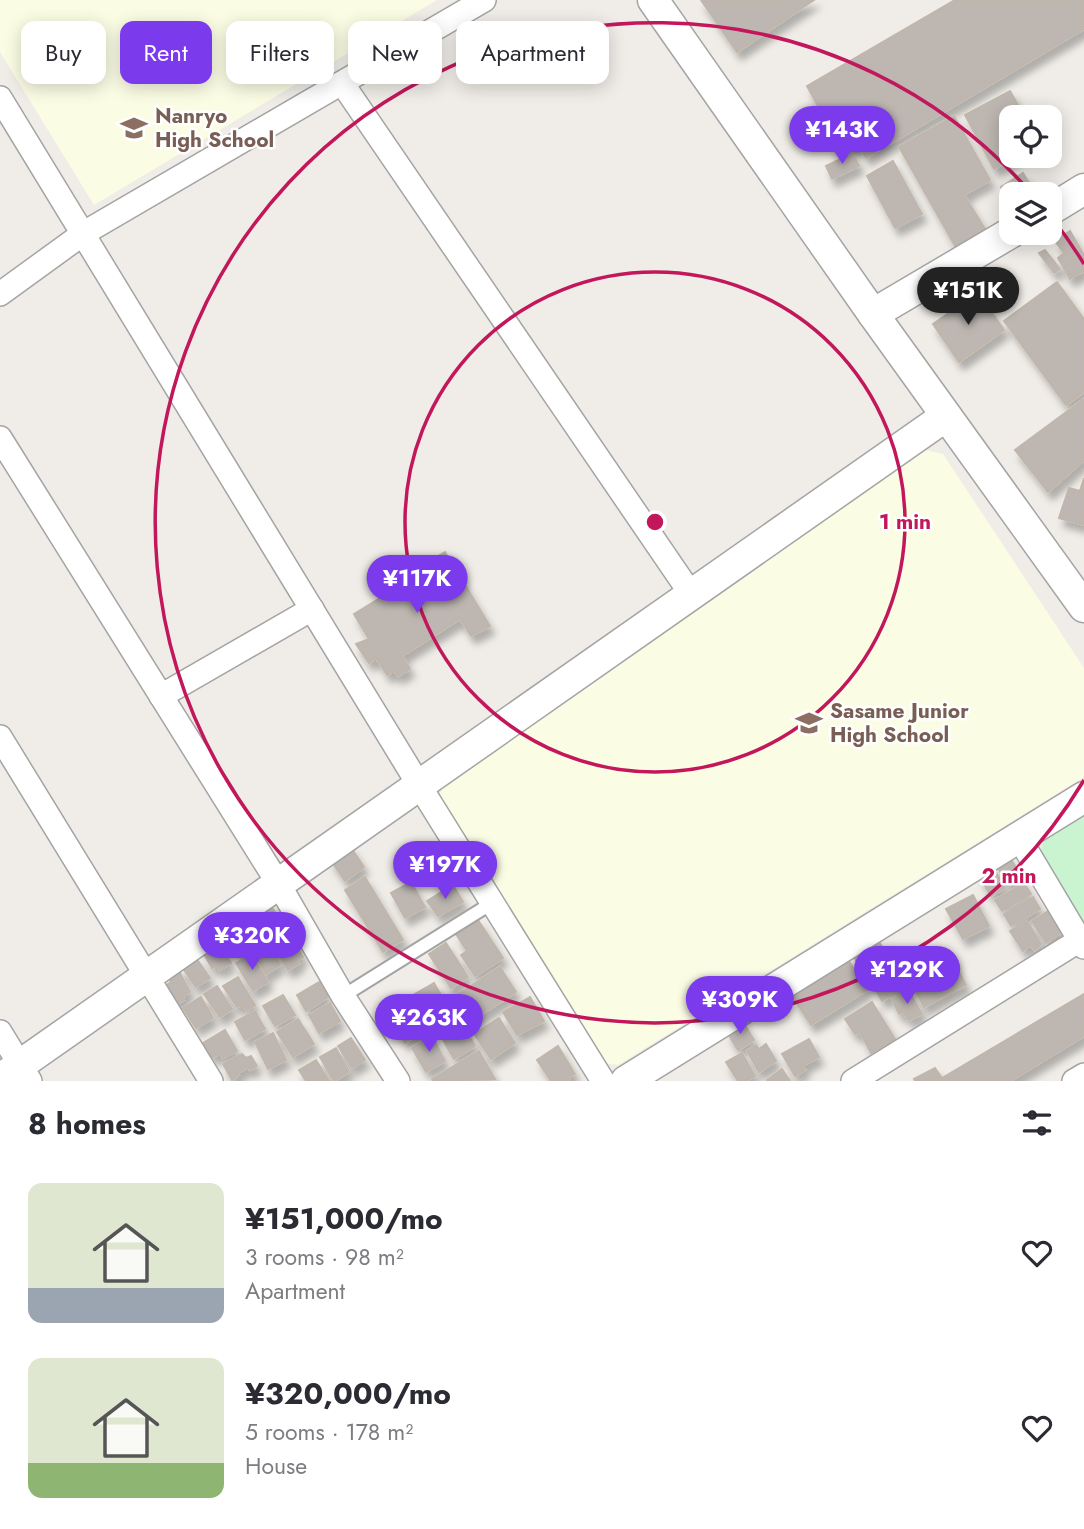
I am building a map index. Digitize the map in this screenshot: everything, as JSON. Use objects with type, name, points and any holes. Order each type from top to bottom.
[{"type":"street","points":[[0,294],[84,233],[484,0]]},
{"type":"street","points":[[653,0],[873,314],[1084,607]]},
{"type":"street","points":[[342,83],[691,594]]},
{"type":"street","points":[[0,98],[603,1081]]},
{"type":"street","points":[[1062,202],[1084,189]]},
{"type":"street","points":[[873,314],[999,240]]},
{"type":"street","points":[[0,1032],[17,1075],[147,976],[278,883],[946,416]]},
{"type":"street","points":[[0,438],[278,883],[344,996],[398,1081]]},
{"type":"street","points":[[160,696],[312,609]]},
{"type":"street","points":[[0,737],[211,1081]]},
{"type":"street","points":[[626,1081],[1084,797]]},
{"type":"street","points":[[853,1081],[1082,944],[1019,838]]},
{"type":"street","points":[[1074,1081],[1084,1075]]},
{"type":"lane","points":[[344,996],[492,903]]},
{"type":"shaded area","name":"Nanryo High School","points":[[0,0],[437,0],[402,21],[348,21],[348,53],[334,62],[334,21],[226,21],[226,84],[296,84],[94,205],[0,52]]},
{"type":"shaded area","name":"Sasame Junior High School","points":[[926,450],[943,454],[1084,668],[1084,777],[618,1065],[603,1063],[439,796],[443,787]]},
{"type":"green space","points":[[1084,813],[1084,922],[1041,852],[1043,839]]},
{"type":"building","points":[[701,0],[814,0],[737,52]]},
{"type":"building","points":[[955,0],[1084,0],[1084,29],[866,158],[859,146],[844,153],[807,86]]},
{"type":"building","points":[[1010,91],[1018,105],[999,105],[999,166],[994,169],[965,115]]},
{"type":"building","points":[[954,116],[990,180],[964,195],[985,229],[955,246],[899,147]]},
{"type":"building","points":[[853,153],[859,166],[832,179],[826,166]]},
{"type":"building","points":[[893,161],[922,214],[895,228],[867,176]]},
{"type":"building","points":[[1023,173],[1029,182],[1009,182]]},
{"type":"building","points":[[1070,231],[1084,255],[1084,271],[1070,279],[1058,258],[1064,253],[1058,245],[1062,245],[1062,236]]},
{"type":"building","points":[[1045,250],[1060,269],[1054,273],[1039,253]]},
{"type":"building","points":[[1057,282],[1084,319],[1084,392],[1066,405],[1004,321]]},
{"type":"building","points":[[978,293],[1004,330],[959,362],[933,324]]},
{"type":"building","points":[[1084,399],[1084,460],[1048,492],[1015,450]]},
{"type":"building","points":[[1084,478],[1084,525],[1059,518],[1069,488],[1080,491]]},
{"type":"building","points":[[445,552],[490,626],[471,636],[460,619],[402,656],[410,669],[398,676],[394,671],[387,675],[376,658],[369,663],[356,644],[369,639],[354,614],[427,569],[425,564]]},
{"type":"building","points":[[350,846],[364,867],[345,881],[330,859]]},
{"type":"building","points":[[1010,857],[1022,878],[1009,886],[996,865]]},
{"type":"building","points":[[993,867],[1005,888],[991,896],[979,876]]},
{"type":"building","points":[[365,877],[403,940],[383,952],[345,890]]},
{"type":"building","points":[[411,882],[425,907],[405,918],[391,893]]},
{"type":"building","points":[[1024,883],[1031,894],[1002,911],[995,900]]},
{"type":"building","points":[[453,885],[463,902],[438,916],[427,901]]},
{"type":"building","points":[[973,895],[989,926],[963,939],[946,909]]},
{"type":"building","points":[[1033,897],[1040,909],[1011,926],[1004,914]]},
{"type":"building","points":[[270,904],[279,919],[261,933],[251,916]]},
{"type":"building","points":[[1048,911],[1062,931],[1046,943],[1032,921]]},
{"type":"building","points":[[478,920],[503,958],[475,976],[461,955],[467,951],[456,934]]},
{"type":"building","points":[[1027,921],[1041,944],[1035,950],[1030,945],[1023,951],[1010,931]]},
{"type":"building","points":[[245,924],[255,942],[236,953],[225,934]]},
{"type":"building","points":[[291,937],[303,957],[297,961],[299,964],[288,970],[273,946]]},
{"type":"building","points":[[217,941],[231,963],[220,970],[217,966],[212,968],[205,956],[210,953],[207,948]]},
{"type":"building","points":[[446,943],[468,977],[451,988],[429,954]]},
{"type":"building","points":[[880,943],[895,970],[884,976],[869,950]]},
{"type":"building","points":[[268,945],[280,965],[266,974],[254,953]]},
{"type":"building","points":[[865,950],[882,978],[870,984],[854,957]]},
{"type":"building","points":[[251,954],[268,982],[253,991],[236,963]]},
{"type":"building","points":[[950,956],[966,985],[924,1007],[909,979]]},
{"type":"building","points":[[196,958],[210,978],[196,987],[182,967]]},
{"type":"building","points":[[849,961],[867,990],[811,1025],[792,996]]},
{"type":"building","points":[[500,967],[516,992],[471,1021],[455,996]]},
{"type":"building","points":[[178,969],[190,992],[183,996],[184,1000],[175,1005],[165,986],[171,982],[167,976]]},
{"type":"building","points":[[897,974],[905,989],[882,1001],[874,986]]},
{"type":"building","points":[[238,977],[255,1005],[247,1011],[242,1005],[237,1007],[223,986]]},
{"type":"building","points":[[319,982],[328,997],[306,1011],[297,995]]},
{"type":"building","points":[[434,983],[445,1002],[432,1009],[435,1016],[429,1020],[413,995]]},
{"type":"building","points":[[217,986],[232,1009],[220,1017],[204,994]]},
{"type":"building","points":[[909,991],[922,1014],[909,1020],[903,1012],[899,1014],[892,1000]]},
{"type":"building","points":[[1084,994],[1084,1036],[1010,1081],[915,1081],[914,1079],[935,1068],[942,1078]]},
{"type":"building","points":[[283,995],[295,1015],[275,1026],[263,1006]]},
{"type":"building","points":[[201,997],[213,1018],[196,1028],[183,1008]]},
{"type":"building","points":[[530,997],[544,1021],[517,1035],[503,1012]]},
{"type":"building","points":[[872,1002],[895,1039],[871,1053],[860,1032],[855,1034],[845,1019]]},
{"type":"building","points":[[330,1003],[340,1021],[319,1033],[309,1015]]},
{"type":"building","points":[[255,1011],[265,1029],[245,1040],[235,1022]]},
{"type":"building","points":[[413,1011],[425,1030],[405,1043],[393,1024]]},
{"type":"building","points":[[456,1014],[475,1046],[454,1059],[442,1038],[447,1034],[442,1026]]},
{"type":"building","points":[[499,1018],[515,1043],[491,1059],[474,1034]]},
{"type":"building","points":[[298,1019],[314,1044],[293,1057],[277,1032]]},
{"type":"building","points":[[743,1022],[754,1040],[738,1050],[727,1032]]},
{"type":"building","points":[[225,1030],[237,1051],[223,1058],[220,1054],[212,1057],[203,1043]]},
{"type":"building","points":[[273,1033],[286,1060],[268,1069],[255,1042]]},
{"type":"building","points":[[432,1036],[445,1061],[426,1072],[412,1048]]},
{"type":"building","points":[[351,1038],[365,1060],[352,1068],[338,1046]]},
{"type":"building","points":[[809,1039],[819,1057],[802,1066],[805,1070],[795,1076],[782,1054]]},
{"type":"building","points":[[766,1044],[776,1061],[759,1072],[747,1051],[756,1045],[759,1049]]},
{"type":"building","points":[[558,1046],[575,1074],[568,1077],[570,1081],[551,1081],[537,1060]]},
{"type":"building","points":[[336,1048],[349,1072],[334,1081],[320,1057]]},
{"type":"building","points":[[479,1051],[495,1079],[433,1081],[432,1079]]},
{"type":"building","points":[[742,1053],[755,1076],[746,1081],[738,1081],[726,1062]]},
{"type":"building","points":[[242,1054],[246,1058],[251,1056],[257,1066],[250,1070],[248,1067],[232,1080],[223,1064]]},
{"type":"building","points":[[316,1060],[329,1081],[306,1081],[299,1070]]},
{"type":"building","points":[[782,1069],[790,1081],[767,1081],[767,1080]]},
{"type":"place","name":"Nanryo High School","points":[[134,128]]},
{"type":"place","name":"Sasame Junior High School","points":[[809,723]]}]
